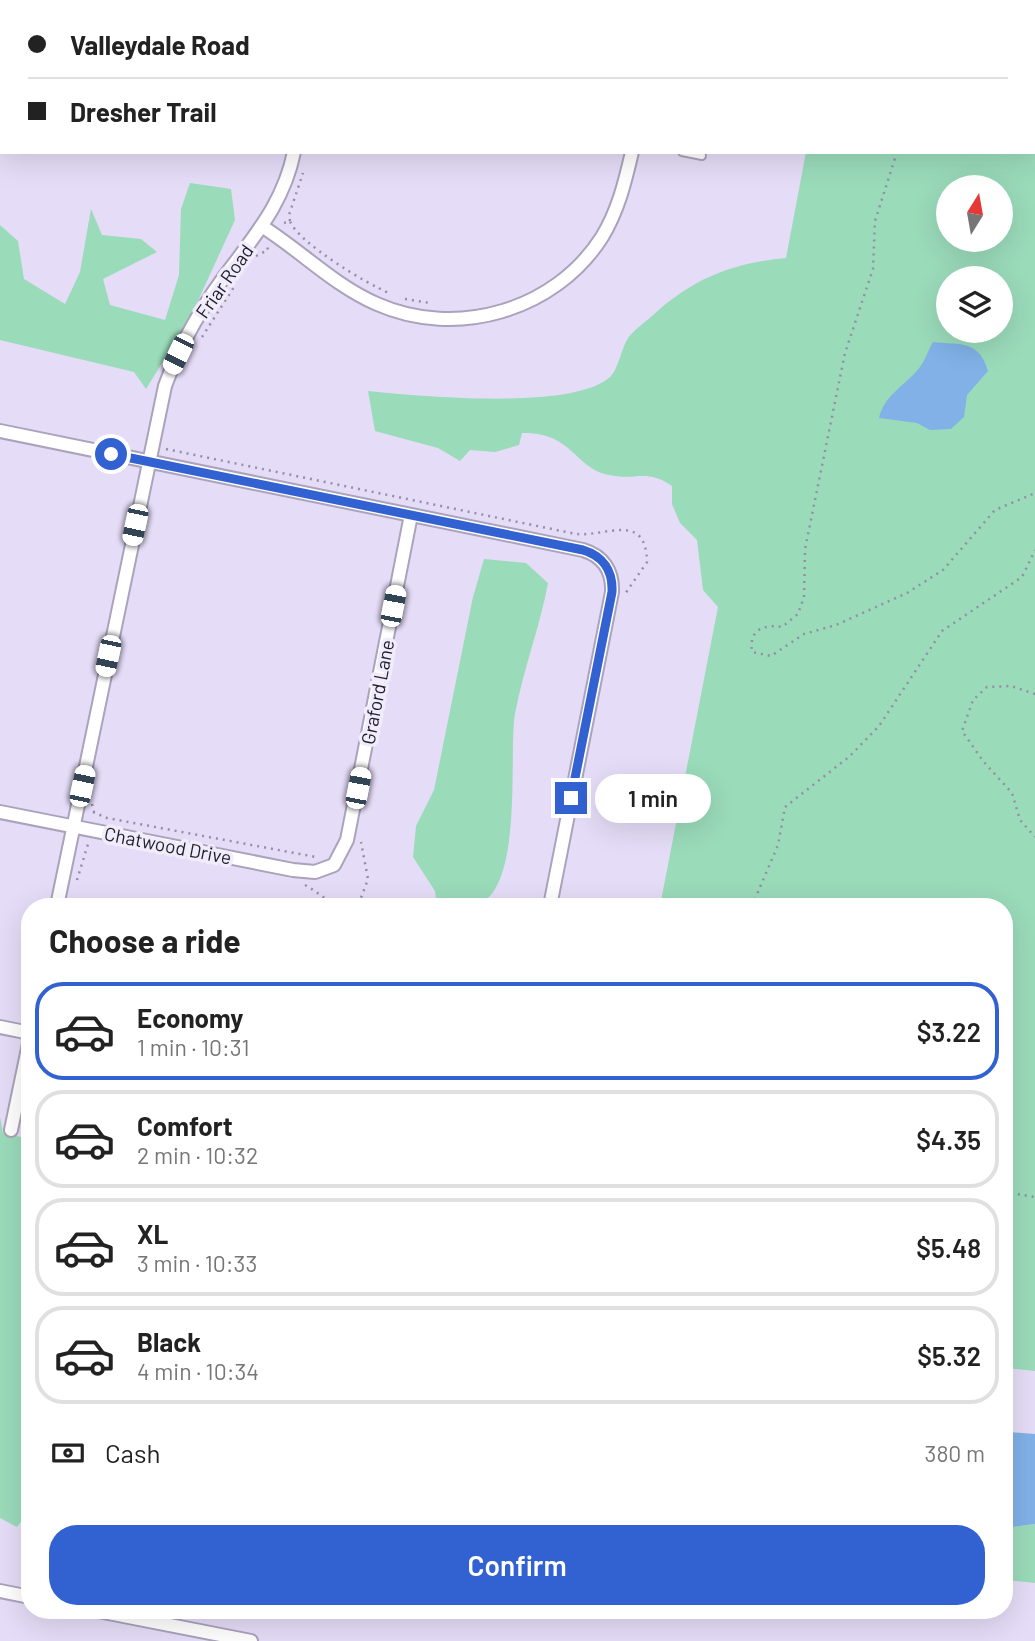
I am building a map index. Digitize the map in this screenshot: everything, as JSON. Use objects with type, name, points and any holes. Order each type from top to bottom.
[{"type":"street","name":"Friar Road","points":[[59,898],[159,408],[176,359],[207,302],[262,227],[286,186],[294,154]]},
{"type":"street","points":[[262,227],[347,287],[388,309],[439,319],[479,317],[533,300],[577,267],[601,238],[614,214],[631,154]]},
{"type":"street","points":[[0,431],[589,552],[602,560],[609,571],[612,585],[609,608],[552,898]]},
{"type":"street","name":"Graford Lane","points":[[334,865],[347,841],[411,515]]},
{"type":"street","name":"Chatwood Drive","points":[[0,812],[293,870],[315,872],[334,865]]},
{"type":"street","points":[[0,1027],[21,1031]]},
{"type":"street","points":[[11,1130],[21,1082]]},
{"type":"street","points":[[0,1591],[21,1595]]},
{"type":"street","points":[[139,1619],[251,1641]]},
{"type":"lane","points":[[692,154],[702,156]]},
{"type":"path","points":[[896,154],[875,221],[873,269],[845,353],[806,549],[804,597],[798,614],[782,626],[769,625],[755,631],[750,639],[752,652],[771,656],[804,634],[836,625],[907,593],[943,570],[995,510],[1035,493]]},
{"type":"path","points":[[305,164],[289,215],[290,221],[298,233],[350,272],[392,295]]},
{"type":"path","points":[[284,223],[290,221]]},
{"type":"path","points":[[255,257],[268,248],[274,250]]},
{"type":"path","points":[[199,343],[237,283]]},
{"type":"path","points":[[401,297],[435,304]]},
{"type":"path","points":[[167,440],[166,450],[576,534],[596,535],[613,528],[633,531],[643,541],[646,562],[629,586],[624,599]]},
{"type":"path","points":[[755,898],[778,845],[785,807],[860,746],[879,726],[942,631],[1022,576],[1035,550]]},
{"type":"path","points":[[1035,694],[1011,686],[987,687],[973,700],[962,731],[983,761],[1012,793],[1020,820],[1035,837]]},
{"type":"path","points":[[89,815],[94,812],[107,818],[304,857],[322,856]]},
{"type":"path","points":[[360,898],[368,879],[361,853],[362,834]]},
{"type":"path","points":[[76,882],[90,843],[84,839]]},
{"type":"path","points":[[302,883],[322,898]]},
{"type":"path","points":[[1013,1193],[1035,1197]]},
{"type":"green space","points":[[806,154],[1035,154],[1035,1371],[1013,1369],[1013,898],[662,898],[718,607],[703,590],[697,540],[680,523],[672,504],[672,486],[648,476],[618,476],[597,471],[563,444],[539,434],[522,433],[519,445],[495,452],[470,450],[460,461],[438,448],[375,431],[368,391],[494,399],[530,398],[591,388],[613,373],[633,332],[682,292],[714,275],[766,260],[786,258]]},
{"type":"green space","points":[[190,183],[231,189],[235,220],[190,318],[146,389],[134,372],[0,340],[0,225],[18,241],[24,279],[65,304],[80,272],[91,209],[102,235],[141,239],[157,252],[103,279],[110,305],[165,320],[179,275],[181,209]]},
{"type":"green space","points":[[484,559],[526,563],[548,583],[515,714],[511,819],[508,849],[501,875],[491,895],[487,898],[436,898],[435,891],[413,857],[416,826],[434,790],[473,597]]},
{"type":"green space","points":[[0,1117],[3,1133],[21,1137],[21,1522],[17,1527],[0,1518]]},
{"type":"green space","points":[[1035,1524],[1035,1583],[1013,1581],[1013,1527]]},
{"type":"water","points":[[933,342],[960,344],[980,354],[988,371],[967,395],[964,417],[951,429],[930,430],[917,423],[879,418],[890,397],[924,361]]},
{"type":"water","points":[[1013,1432],[1035,1434],[1035,1524],[1013,1527]]},
{"type":"route","points":[[111,454],[583,550],[596,555],[609,571],[612,592],[571,798]]}]
